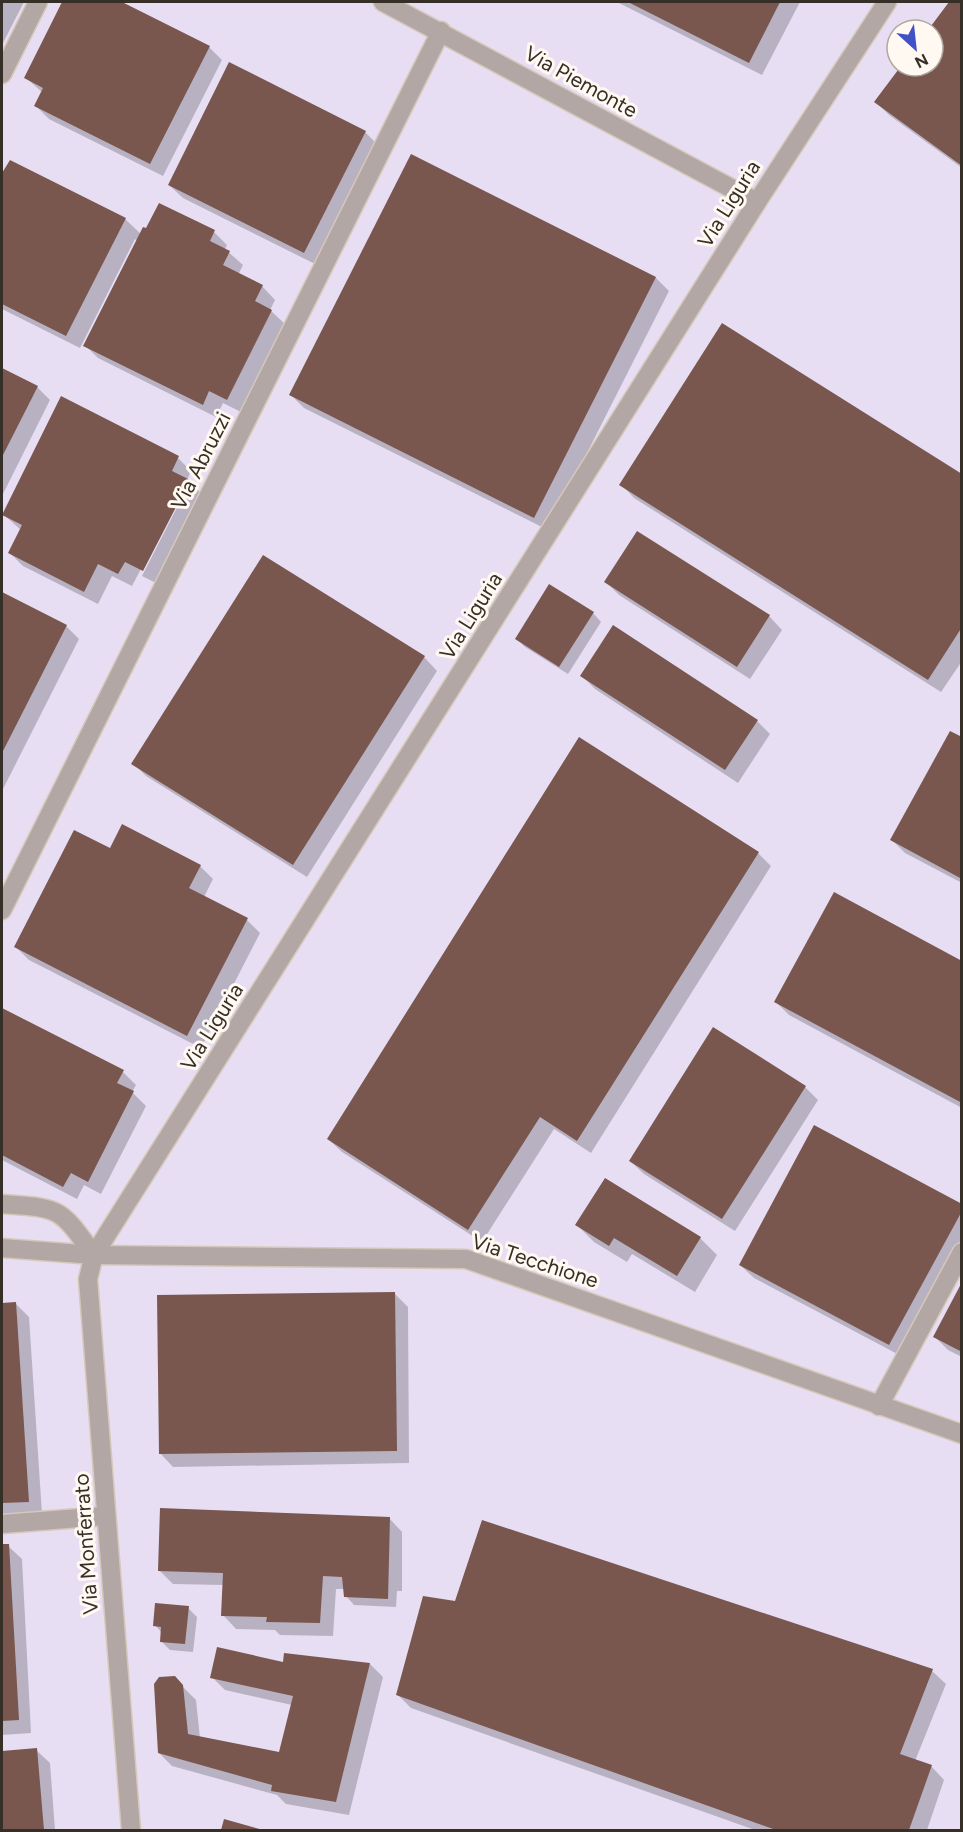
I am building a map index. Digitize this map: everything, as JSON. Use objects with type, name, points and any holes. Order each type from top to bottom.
[{"type":"street","points":[[2,74],[38,2]]},
{"type":"street","name":"Via Piemonte","points":[[382,2],[441,31],[757,202]]},
{"type":"street","name":"Via Liguria","points":[[94,1255],[757,202],[887,2]]},
{"type":"street","name":"Via Abruzzi","points":[[2,910],[441,31]]},
{"type":"street","points":[[2,1204],[47,1207],[67,1218],[94,1255]]},
{"type":"street","name":"Via Tecchione","points":[[2,1248],[94,1255],[466,1259],[962,1434]]},
{"type":"street","points":[[879,1406],[962,1252]]},
{"type":"street","name":"Via Monferrato","points":[[94,1255],[88,1279],[131,1830]]},
{"type":"street","points":[[2,1524],[106,1516]]},
{"type":"shaded area","points":[[2,2],[961,2],[961,1830],[2,1830]]},
{"type":"building","points":[[62,2],[122,2],[210,46],[150,164],[34,106],[43,88],[24,78]]},
{"type":"building","points":[[628,2],[780,2],[749,63]]},
{"type":"building","points":[[949,2],[962,2],[962,166],[874,102],[892,78],[945,78],[945,18],[937,18]]},
{"type":"building","points":[[229,62],[366,131],[304,253],[168,185]]},
{"type":"building","points":[[411,154],[656,277],[534,518],[289,395]]},
{"type":"building","points":[[10,160],[126,218],[66,336],[2,304],[2,173]]},
{"type":"building","points":[[159,203],[215,230],[210,241],[230,251],[223,265],[263,285],[255,301],[272,310],[227,400],[209,391],[203,405],[83,346],[143,227],[146,228]]},
{"type":"building","points":[[722,323],[962,474],[962,627],[928,680],[619,485]]},
{"type":"building","points":[[2,368],[38,386],[2,457]]},
{"type":"building","points":[[61,396],[179,456],[172,471],[190,480],[143,571],[125,562],[118,574],[98,564],[84,592],[8,553],[22,525],[2,515]]},
{"type":"building","points":[[637,531],[770,615],[737,667],[604,582]]},
{"type":"building","points":[[263,555],[425,656],[293,865],[131,764]]},
{"type":"building","points":[[549,584],[594,612],[559,667],[515,639]]},
{"type":"building","points":[[2,592],[67,625],[2,753]]},
{"type":"building","points":[[613,625],[758,720],[725,770],[580,676]]},
{"type":"building","points":[[950,731],[962,737],[962,879],[890,840]]},
{"type":"building","points":[[579,737],[759,852],[577,1141],[540,1117],[468,1230],[327,1139]]},
{"type":"building","points":[[122,824],[201,865],[189,888],[248,918],[187,1036],[14,947],[74,830],[110,848]]},
{"type":"building","points":[[834,892],[962,961],[962,1103],[774,1002]]},
{"type":"building","points":[[2,1008],[124,1070],[117,1083],[134,1091],[88,1182],[71,1173],[63,1187],[2,1155]]},
{"type":"building","points":[[713,1027],[806,1086],[722,1219],[629,1161]]},
{"type":"building","points":[[814,1125],[962,1204],[962,1211],[889,1345],[739,1265]]},
{"type":"building","points":[[605,1178],[701,1237],[677,1276],[614,1238],[609,1246],[575,1225]]},
{"type":"building","points":[[962,1282],[962,1352],[933,1337]]},
{"type":"building","points":[[395,1292],[397,1451],[159,1454],[157,1295]]},
{"type":"building","points":[[16,1302],[29,1502],[2,1503],[2,1303]]},
{"type":"building","points":[[160,1508],[390,1517],[388,1599],[344,1597],[342,1577],[323,1576],[320,1623],[266,1622],[267,1617],[221,1616],[223,1573],[158,1571]]},
{"type":"building","points":[[482,1520],[933,1669],[900,1754],[932,1765],[909,1830],[776,1830],[396,1695],[423,1596],[455,1601]]},
{"type":"building","points":[[2,1544],[9,1544],[19,1720],[2,1721]]},
{"type":"building","points":[[155,1603],[189,1606],[185,1644],[160,1642],[161,1627],[153,1626]]},
{"type":"building","points":[[217,1647],[283,1662],[284,1653],[370,1663],[336,1802],[271,1791],[272,1785],[158,1753],[154,1684],[159,1677],[175,1676],[183,1685],[188,1734],[279,1752],[293,1696],[210,1678]]},
{"type":"building","points":[[37,1748],[44,1830],[2,1830],[2,1751]]},
{"type":"building","points":[[224,1819],[263,1830],[221,1830]]}]
